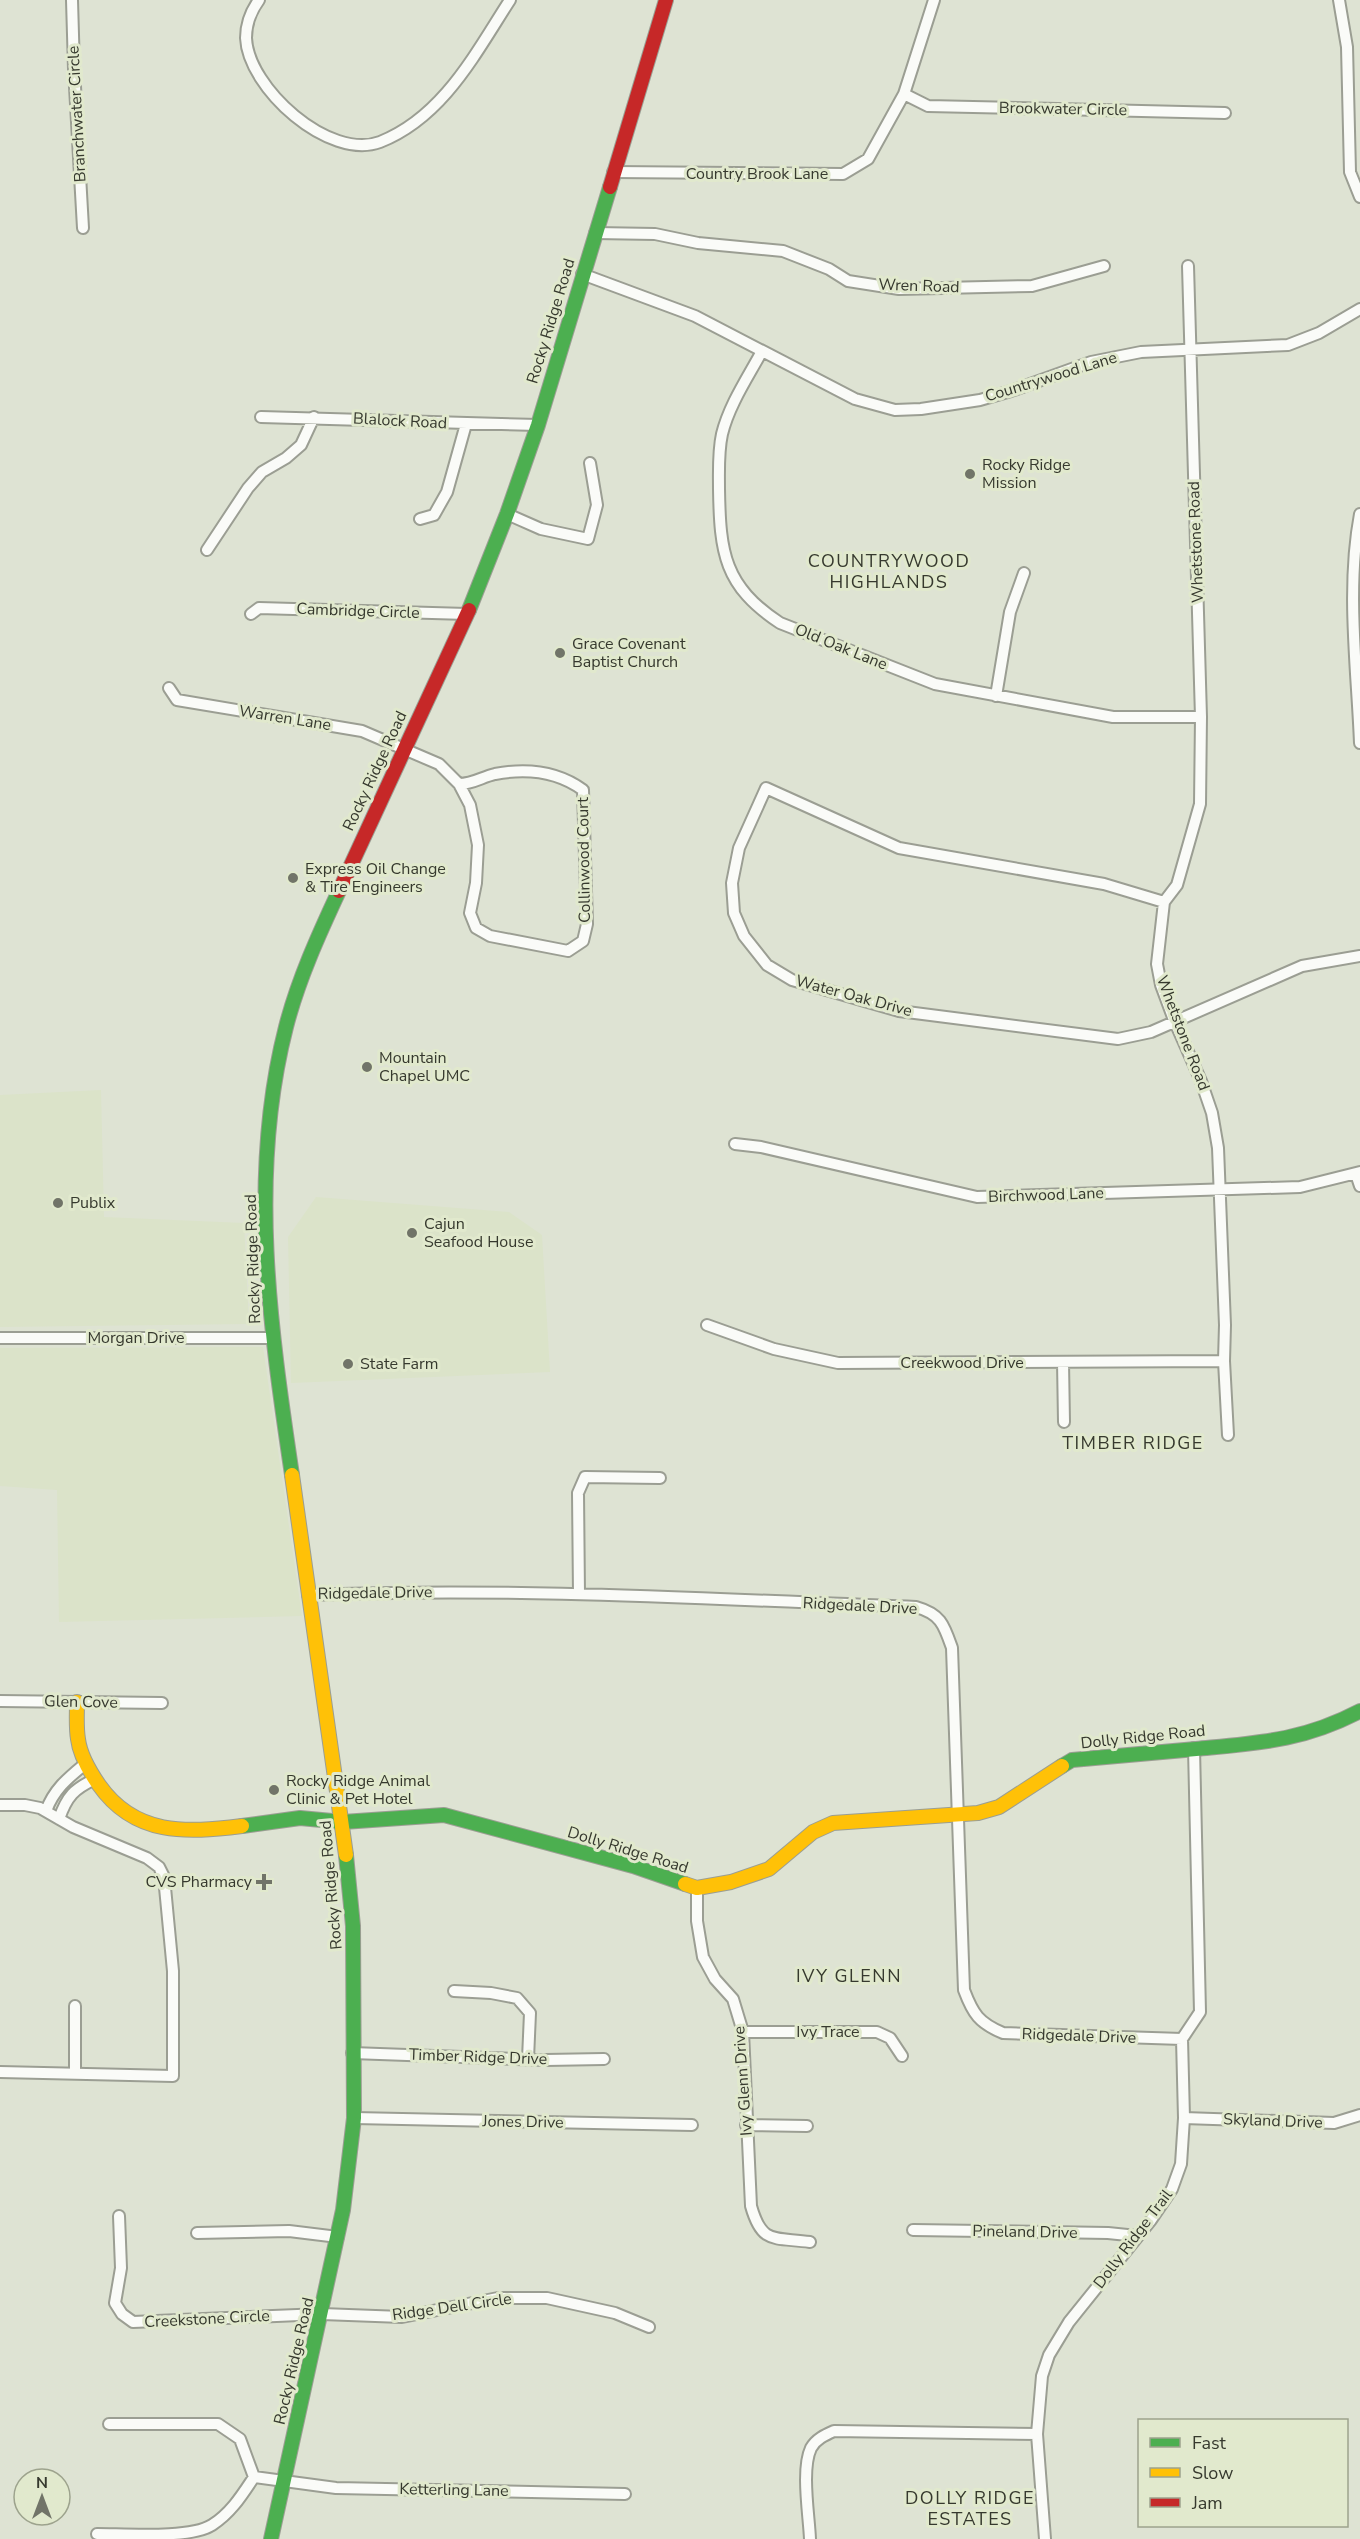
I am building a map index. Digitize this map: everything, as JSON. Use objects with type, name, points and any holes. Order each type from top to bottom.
[{"type":"main road","name":"Rocky Ridge Road","points":[[271,2539],[338,2237],[354,2118],[352,2053],[354,2023],[353,1926],[343,1822],[308,1595],[273,1338],[266,1237],[269,1119],[286,1026],[321,929],[466,614],[507,514],[538,425],[666,0]]},
{"type":"main road","name":"Dolly Ridge Road","points":[[77,1702],[78,1740],[86,1763],[109,1799],[123,1812],[138,1821],[163,1828],[203,1831],[300,1818],[343,1822],[444,1815],[633,1866],[697,1888],[731,1882],[769,1869],[813,1832],[833,1823],[978,1813],[999,1807],[1072,1760],[1262,1743],[1304,1735],[1332,1726],[1360,1711]]},
{"type":"street","name":"Branchwater Circle","points":[[72,0],[83,228]]},
{"type":"street","points":[[259,0],[251,11],[246,37],[249,54],[258,76],[297,117],[325,136],[343,143],[362,145],[378,142],[406,129],[431,111],[465,68],[510,0]]},
{"type":"street","name":"Country Brook Lane","points":[[613,172],[843,174],[868,159],[904,94],[934,0]]},
{"type":"street","points":[[1339,0],[1347,47],[1350,172],[1360,197]]},
{"type":"street","name":"Brookwater Circle","points":[[904,94],[928,106],[1225,113]]},
{"type":"street","name":"Wren Road","points":[[595,233],[655,234],[698,243],[783,251],[829,269],[848,281],[899,289],[1032,286],[1104,266]]},
{"type":"street","name":"Whetstone Road","points":[[1188,266],[1201,717],[1200,804],[1177,885],[1164,903],[1157,963],[1161,985],[1174,1020],[1202,1081],[1212,1113],[1218,1148],[1228,1435]]},
{"type":"street","name":"Countrywood Lane","points":[[582,274],[666,304],[855,399],[895,410],[921,409],[980,400],[1108,357],[1141,352],[1288,345],[1319,333],[1360,309]]},
{"type":"street","name":"Old Oak Lane","points":[[762,351],[731,410],[722,433],[719,454],[720,525],[723,554],[740,590],[759,609],[780,623],[935,684],[1113,717],[1201,717]]},
{"type":"street","name":"Blalock Road","points":[[261,417],[538,425]]},
{"type":"street","points":[[207,550],[248,488],[262,472],[301,445],[314,417]]},
{"type":"street","points":[[420,519],[434,515],[447,492],[466,424]]},
{"type":"street","points":[[507,514],[541,529],[588,539],[597,505],[590,463]]},
{"type":"street","points":[[1360,514],[1355,542],[1360,743]]},
{"type":"street","points":[[996,696],[1010,612],[1024,573]]},
{"type":"street","name":"Cambridge Circle","points":[[251,614],[259,608],[466,614]]},
{"type":"street","name":"Warren Lane","points":[[170,688],[177,700],[362,731],[403,750]]},
{"type":"street","name":"Collinwood Court","points":[[403,750],[439,764],[459,784],[470,804],[478,845],[476,884],[470,913],[476,928],[490,936],[568,951],[584,941],[587,924],[584,790],[568,779],[532,770],[493,774],[470,784],[459,784]]},
{"type":"street","name":"Water Oak Drive","points":[[1164,903],[1104,884],[899,848],[766,788],[739,848],[732,883],[734,913],[744,936],[767,965],[792,980],[899,1011],[1118,1039],[1151,1032],[1302,966],[1360,956]]},
{"type":"street","name":"Birchwood Lane","points":[[735,1144],[761,1147],[977,1197],[1300,1187],[1358,1173]]},
{"type":"street","points":[[1358,1173],[1360,1186]]},
{"type":"street","name":"Creekwood Drive","points":[[707,1325],[774,1349],[838,1363],[1224,1361]]},
{"type":"street","name":"Morgan Drive","points":[[0,1338],[273,1338]]},
{"type":"street","points":[[1063,1362],[1064,1422]]},
{"type":"street","points":[[579,1594],[578,1493],[585,1477],[660,1478]]},
{"type":"street","name":"Ridgedale Drive","points":[[308,1595],[402,1591],[579,1594],[916,1607],[930,1611],[943,1622],[952,1647],[964,1990],[972,2011],[986,2026],[1004,2033],[1182,2039]]},
{"type":"street","name":"Glen Cove","points":[[0,1701],[162,1704]]},
{"type":"street","points":[[1182,2039],[1200,2012],[1194,1748]]},
{"type":"street","points":[[46,1811],[52,1795],[59,1786],[86,1763]]},
{"type":"street","points":[[59,1819],[65,1802],[78,1787],[95,1779]]},
{"type":"street","points":[[0,1805],[25,1805],[46,1811],[147,1858],[159,1867],[164,1877],[173,1971],[173,2076],[0,2072]]},
{"type":"street","name":"Ivy Glenn Drive","points":[[697,1888],[697,1921],[703,1957],[716,1980],[733,1999],[743,2032],[751,2206],[757,2226],[767,2237],[810,2242]]},
{"type":"street","points":[[454,1991],[491,1993],[517,1998],[530,2013],[528,2059]]},
{"type":"street","points":[[75,2006],[75,2074]]},
{"type":"street","name":"Ivy Trace","points":[[743,2032],[877,2032],[890,2038],[902,2056]]},
{"type":"street","name":"Dolly Ridge Trail","points":[[1045,2539],[1037,2434],[1042,2376],[1049,2355],[1070,2322],[1172,2188],[1181,2164],[1184,2118],[1182,2039]]},
{"type":"street","name":"Timber Ridge Drive","points":[[352,2053],[528,2059],[604,2059]]},
{"type":"street","name":"Skyland Drive","points":[[1184,2118],[1334,2123],[1360,2115]]},
{"type":"street","name":"Jones Drive","points":[[354,2118],[692,2125]]},
{"type":"street","points":[[746,2125],[807,2126]]},
{"type":"street","name":"Creekstone Circle","points":[[119,2216],[121,2268],[115,2303],[122,2314],[134,2322],[322,2314]]},
{"type":"street","name":"Pineland Drive","points":[[913,2230],[1108,2233],[1137,2236]]},
{"type":"street","points":[[197,2233],[305,2232],[338,2237]]},
{"type":"street","name":"Ridge Dell Circle","points":[[322,2314],[402,2317],[498,2298],[548,2298],[615,2313],[649,2327]]},
{"type":"street","points":[[97,2534],[191,2533],[210,2526],[232,2509],[254,2477],[240,2439],[218,2424],[109,2424]]},
{"type":"street","points":[[810,2539],[807,2463],[812,2447],[821,2436],[834,2431],[1037,2434]]},
{"type":"street","name":"Ketterling Lane","points":[[254,2477],[336,2488],[625,2494]]},
{"type":"shaded area","points":[[101,1090],[104,1217],[244,1223],[249,1324],[0,1327],[0,1095]]},
{"type":"shaded area","points":[[316,1197],[509,1212],[542,1235],[550,1372],[291,1383],[288,1237]]},
{"type":"shaded area","points":[[263,1347],[302,1616],[59,1622],[57,1490],[0,1486],[0,1348]]},
{"type":"traffic: fast","points":[[469,610],[507,514],[538,425],[610,187]]},
{"type":"traffic: fast","points":[[292,1475],[270,1307],[265,1195],[268,1139],[274,1083],[291,1009],[310,957],[339,891]]},
{"type":"traffic: fast","points":[[1062,1766],[1072,1760],[1240,1745],[1280,1739],[1319,1729],[1360,1711]]},
{"type":"traffic: fast","points":[[242,1826],[300,1818],[343,1822],[444,1815],[633,1866],[685,1884]]},
{"type":"traffic: fast","points":[[271,2539],[343,2210],[354,2118],[353,1926],[346,1855]]},
{"type":"traffic: slow","points":[[292,1475],[346,1855]]},
{"type":"traffic: slow","points":[[77,1702],[77,1734],[83,1758],[99,1785],[113,1802],[129,1814],[163,1827],[201,1830],[242,1826]]},
{"type":"traffic: slow","points":[[685,1884],[697,1888],[731,1882],[769,1869],[813,1832],[833,1823],[978,1813],[999,1807],[1062,1766]]},
{"type":"traffic: jam","points":[[610,187],[666,0]]},
{"type":"traffic: jam","points":[[339,891],[469,610]]},
{"type":"place","name":"Rocky Ridge Mission","points":[[970,474]]},
{"type":"place","name":"Grace Covenant Baptist Church","points":[[560,653]]},
{"type":"place","name":"Express Oil Change & Tire Engineers","points":[[293,878]]},
{"type":"place","name":"Mountain Chapel UMC","points":[[367,1067]]},
{"type":"place","name":"Publix","points":[[58,1203]]},
{"type":"place","name":"Cajun Seafood House","points":[[412,1233]]},
{"type":"place","name":"State Farm","points":[[348,1364]]},
{"type":"place","name":"Rocky Ridge Animal Clinic & Pet Hotel","points":[[274,1790]]},
{"type":"place","name":"CVS Pharmacy","points":[[264,1882]]},
{"type":"district","name":"COUNTRYWOOD HIGHLANDS","points":[[889,571]]},
{"type":"district","name":"TIMBER RIDGE","points":[[1133,1443]]},
{"type":"district","name":"IVY GLENN","points":[[849,1976]]},
{"type":"district","name":"DOLLY RIDGE ESTATES","points":[[970,2508]]}]
